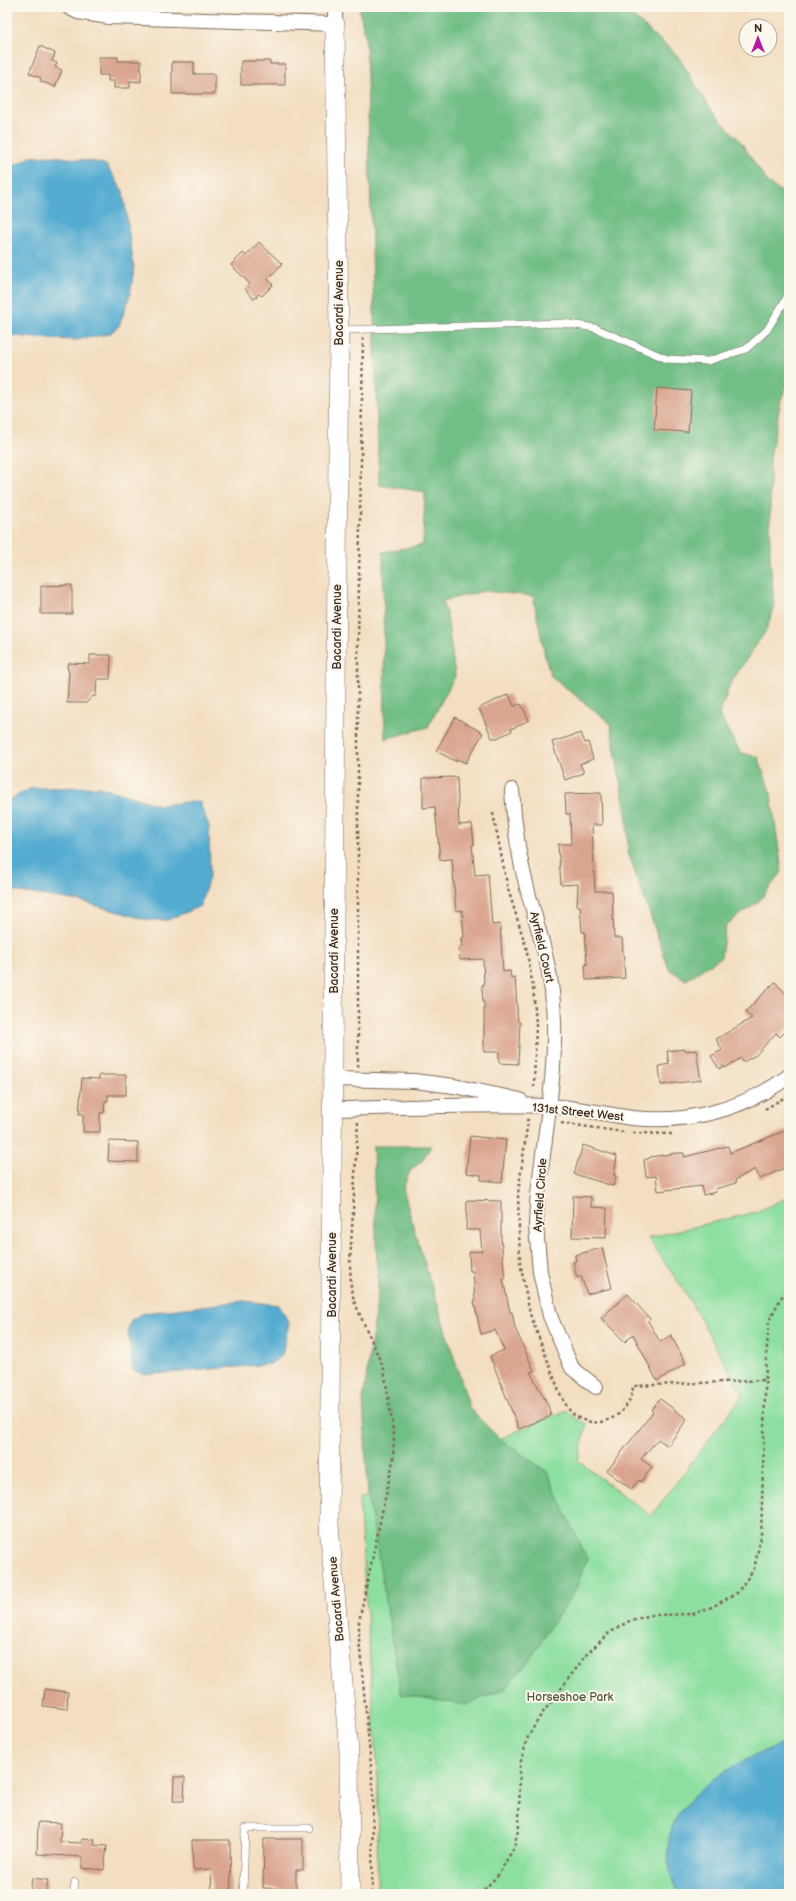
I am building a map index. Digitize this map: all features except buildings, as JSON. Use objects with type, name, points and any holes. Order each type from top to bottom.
[{"type":"street","points":[[68,7],[78,12],[109,17],[335,16]]},
{"type":"street","name":"Bacardi Avenue","points":[[335,16],[339,330],[329,1525],[349,1752],[350,1894]]},
{"type":"street","name":"Ayrfield Court","points":[[512,790],[515,828],[522,867],[542,940],[552,990],[555,1041],[550,1106]]},
{"type":"street","name":"131st Street West","points":[[333,1109],[550,1106],[646,1119],[681,1119],[733,1107],[765,1092],[789,1076]]},
{"type":"street","points":[[333,1079],[401,1080],[454,1086],[550,1106]]},
{"type":"street","name":"Ayrfield Circle","points":[[550,1106],[537,1204],[536,1226],[540,1272],[550,1316],[572,1368],[596,1387]]},
{"type":"lane","points":[[339,330],[563,323],[594,328],[667,359],[708,361],[746,350],[767,330],[789,294]]},
{"type":"lane","points":[[243,1894],[245,1828],[309,1828]]},
{"type":"lane","points":[[73,1894],[75,1882]]},
{"type":"path","points":[[358,1079],[358,641],[363,329]]},
{"type":"path","points":[[493,813],[508,889],[526,947],[533,988],[536,1024],[534,1087]]},
{"type":"path","points":[[358,1109],[350,1264],[351,1286],[354,1301],[384,1369],[394,1436],[393,1461],[359,1621],[359,1639],[373,1787],[372,1894]]},
{"type":"path","points":[[480,1894],[499,1874],[514,1847],[519,1826],[520,1764],[528,1737],[539,1718],[587,1654],[609,1633],[631,1620],[652,1615],[693,1614],[712,1607],[737,1593],[754,1569],[761,1537],[765,1380],[769,1321],[780,1298],[789,1288]]},
{"type":"path","points":[[633,1386],[765,1380]]},
{"type":"green space","points":[[359,7],[622,7],[677,55],[712,111],[741,142],[768,183],[789,197],[789,382],[781,399],[770,457],[770,557],[774,604],[767,629],[730,684],[719,715],[741,753],[758,757],[771,794],[782,872],[758,902],[726,925],[721,957],[686,980],[669,969],[628,852],[627,819],[610,723],[551,676],[545,656],[533,596],[484,591],[442,601],[447,616],[455,676],[428,727],[385,739],[383,552],[423,545],[425,492],[379,485],[366,42]]},
{"type":"green space","points":[[373,1146],[431,1146],[421,1162],[411,1169],[403,1188],[413,1226],[470,1409],[500,1439],[547,1472],[587,1559],[576,1589],[529,1661],[505,1689],[465,1705],[401,1694],[368,1495],[363,1400],[378,1295]]},
{"type":"green space","name":"Horseshoe Park","points":[[789,1197],[789,1894],[377,1894],[378,1776],[359,1499],[567,1410],[576,1419],[587,1424],[578,1461],[651,1516],[743,1395],[685,1292],[648,1238],[756,1212]]},
{"type":"water","points":[[53,156],[96,162],[106,165],[123,191],[134,268],[130,295],[119,326],[109,334],[75,340],[7,335],[7,169],[31,157]]},
{"type":"water","points":[[100,787],[159,805],[199,801],[209,826],[210,874],[200,906],[168,920],[147,920],[80,901],[7,890],[7,801],[32,788]]},
{"type":"water","points":[[243,1301],[279,1305],[289,1323],[282,1355],[271,1364],[144,1375],[133,1370],[128,1329],[131,1320],[144,1313]]},
{"type":"water","points":[[789,1742],[789,1894],[679,1894],[672,1877],[668,1859],[668,1850],[674,1823],[682,1809],[693,1796],[723,1773],[758,1754]]}]
